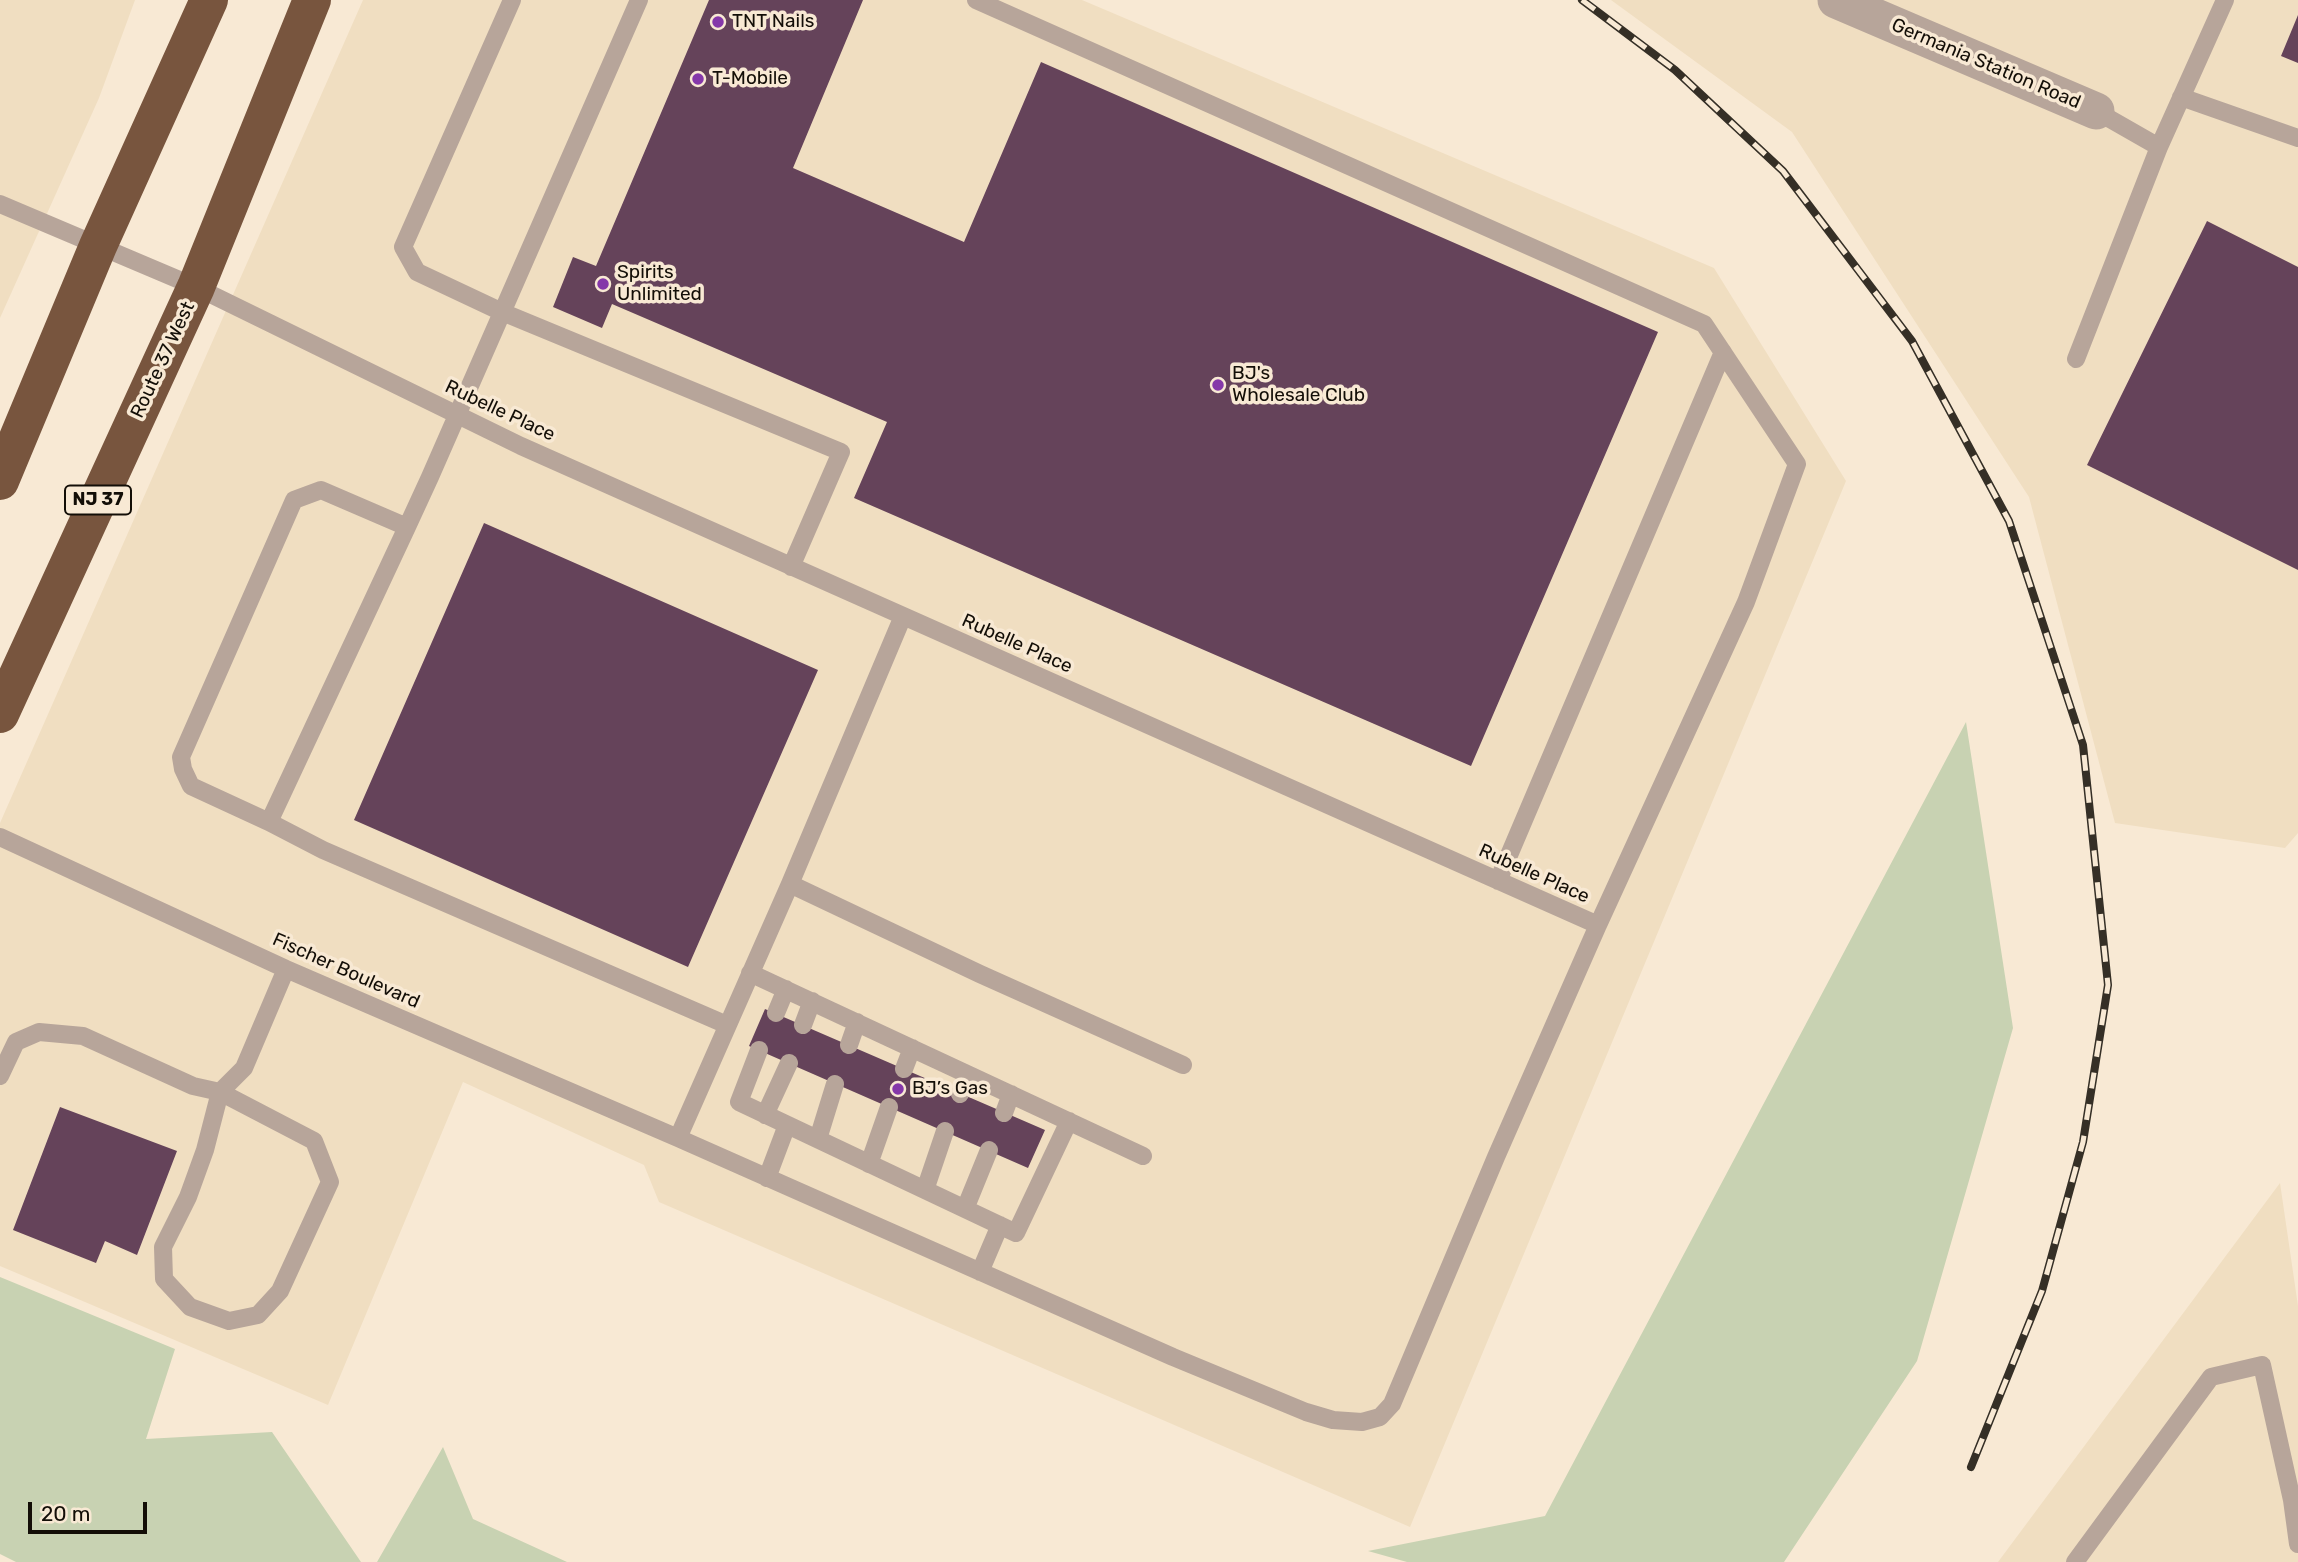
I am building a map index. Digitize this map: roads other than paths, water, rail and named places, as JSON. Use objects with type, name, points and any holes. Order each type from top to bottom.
[{"type":"highway","points":[[0,481],[99,246],[209,0]]},
{"type":"highway","name":"Route 37 West","points":[[0,713],[196,287],[313,0]]},
{"type":"street","name":"Germania Station Road","points":[[1836,0],[2096,111]]},
{"type":"lane","points":[[512,0],[403,247],[417,272],[502,312],[841,452],[791,566]]},
{"type":"lane","points":[[269,822],[458,415],[639,0]]},
{"type":"lane","points":[[976,0],[1704,324],[1723,352],[1498,881]]},
{"type":"lane","points":[[2076,359],[2159,147],[2225,0]]},
{"type":"lane","points":[[2181,97],[2298,138]]},
{"type":"lane","points":[[2096,111],[2159,147]]},
{"type":"lane","name":"Rubelle Place","points":[[0,204],[196,287],[458,415],[1598,925],[1746,602],[1797,464],[1723,352]]},
{"type":"lane","points":[[407,527],[321,490],[294,500],[181,757],[191,786],[323,850],[727,1025]]},
{"type":"lane","points":[[678,1138],[790,884],[903,616]]},
{"type":"lane","name":"Fischer Boulevard","points":[[0,837],[286,969],[678,1138],[1173,1357],[1306,1412],[1333,1420],[1362,1422],[1380,1417],[1392,1404],[1598,925]]},
{"type":"lane","points":[[790,884],[980,974],[1183,1065]]},
{"type":"lane","points":[[0,1076],[16,1042],[39,1032],[83,1036],[193,1086],[220,1092],[314,1141],[330,1182],[280,1291],[258,1315],[229,1321],[190,1307],[164,1279],[163,1247],[188,1197],[205,1150],[220,1092],[244,1068],[286,969]]},
{"type":"lane","points":[[750,973],[1143,1156]]},
{"type":"lane","points":[[776,1013],[786,989]]},
{"type":"lane","points":[[803,1025],[812,1001]]},
{"type":"lane","points":[[849,1045],[857,1022]]},
{"type":"lane","points":[[904,1069],[912,1048]]},
{"type":"lane","points":[[759,1050],[739,1102],[1016,1233],[1069,1121]]},
{"type":"lane","points":[[765,1115],[789,1063]]},
{"type":"lane","points":[[960,1094],[969,1074]]},
{"type":"lane","points":[[818,1139],[835,1084]]},
{"type":"lane","points":[[1004,1113],[1011,1094]]},
{"type":"lane","points":[[869,1164],[889,1107]]},
{"type":"lane","points":[[766,1178],[787,1125]]},
{"type":"lane","points":[[925,1190],[945,1131]]},
{"type":"lane","points":[[965,1209],[989,1150]]},
{"type":"lane","points":[[980,1272],[1000,1225]]},
{"type":"lane","points":[[2075,1562],[2211,1377],[2262,1365],[2292,1500],[2298,1544]]},
{"type":"railway","points":[[1582,0],[1675,70],[1783,171],[1912,341],[2009,521],[2083,745],[2108,985],[2083,1142],[2042,1291],[1971,1467]]},
{"type":"place","name":"TNT Nails","points":[[718,22]]},
{"type":"place","name":"T-Mobile","points":[[698,79]]},
{"type":"place","name":"Spirits Unlimited","points":[[603,284]]},
{"type":"place","name":"BJ's Wholesale Club","points":[[1218,385]]},
{"type":"place","name":"BJ’s Gas","points":[[898,1089]]}]
